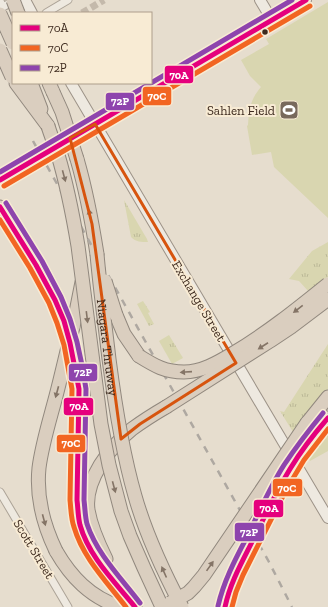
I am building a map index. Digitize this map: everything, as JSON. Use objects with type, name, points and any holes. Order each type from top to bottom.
[{"type":"highway","points":[[14,0],[18,12]]},
{"type":"highway","points":[[0,14],[12,40]]},
{"type":"highway","points":[[0,49],[12,76]]},
{"type":"highway","points":[[17,84],[48,126]]},
{"type":"highway","name":"Niagara Thruway","points":[[31,84],[58,154],[76,233],[101,424],[109,465],[121,511],[130,536],[161,607]]},
{"type":"highway","name":"Niagara Thruway","points":[[49,84],[62,112],[83,181],[92,224],[117,416],[125,458],[147,534],[165,575],[182,607]]},
{"type":"highway","points":[[0,207],[40,271],[56,301],[68,337],[79,389],[77,500],[80,522],[92,552],[128,605]]},
{"type":"highway","points":[[97,254],[116,315],[124,334],[139,356],[155,366],[170,372],[200,370],[217,363],[274,327],[328,284]]},
{"type":"highway","points":[[82,279],[64,369],[45,438],[40,467],[40,500],[43,518],[49,536],[64,565],[94,595],[110,604],[128,605]]},
{"type":"highway","points":[[128,605],[98,543],[88,509],[90,484],[99,466],[121,440],[140,424],[270,342],[328,299]]},
{"type":"highway","points":[[161,607],[188,593],[194,587],[218,555],[307,423],[328,397]]},
{"type":"highway","points":[[225,607],[234,576],[273,500],[290,469],[312,437],[328,418]]},
{"type":"street","points":[[0,1],[3,7],[14,0]]},
{"type":"street","points":[[25,0],[31,12]]},
{"type":"street","points":[[48,12],[68,0]]},
{"type":"street","points":[[260,0],[272,20]]},
{"type":"street","points":[[0,180],[306,0]]},
{"type":"street","points":[[0,49],[12,43]]},
{"type":"street","points":[[0,54],[12,47]]},
{"type":"street","name":"Exchange Street","points":[[72,84],[328,518]]},
{"type":"street","name":"Scott Street","points":[[0,492],[68,607]]},
{"type":"highlighted area","points":[[95,124],[236,363],[140,424],[121,439],[92,224],[70,138]]},
{"type":"green space","name":"Sahlen Field","points":[[328,2],[328,218],[274,167],[271,152],[252,155],[247,126],[254,96],[261,87],[250,76],[241,60],[269,44],[266,39]]},
{"type":"green space","points":[[124,200],[148,242],[135,240],[131,237]]},
{"type":"green space","points":[[328,242],[328,277],[309,292],[299,281],[289,279],[312,251]]},
{"type":"green space","points":[[143,301],[150,312],[148,313],[154,324],[149,326],[137,304]]},
{"type":"green space","points":[[169,335],[183,358],[172,364],[159,341]]},
{"type":"green space","points":[[328,344],[328,389],[293,432],[280,411],[284,412]]},
{"type":"green space","points":[[328,429],[328,451],[310,461],[308,458]]},
{"type":"tunnel","points":[[84,12],[104,0]]},
{"type":"railway","points":[[33,141],[269,562],[292,607]]},
{"type":"transit line","name":"72P","points":[[152,82],[292,0]]},
{"type":"transit line","name":"70A","points":[[0,180],[306,0]]},
{"type":"transit line","name":"70C","points":[[4,186],[310,6]]},
{"type":"transit line","name":"72P","points":[[0,172],[149,84]]},
{"type":"transit line","name":"72P","points":[[6,203],[42,261],[61,297],[77,342],[86,389],[84,500],[87,524],[91,535],[103,556],[140,603]]},
{"type":"transit line","name":"70A","points":[[0,207],[36,265],[55,300],[64,321],[70,343],[79,389],[77,500],[78,516],[84,537],[103,569],[135,607]]},
{"type":"transit line","name":"70C","points":[[0,220],[30,268],[49,303],[64,345],[72,389],[70,500],[74,527],[89,559],[126,607]]},
{"type":"transit line","name":"72P","points":[[218,606],[231,569],[274,482],[293,452],[323,413]]},
{"type":"transit line","name":"70A","points":[[225,607],[237,573],[280,486],[303,449],[328,418]]},
{"type":"transit line","name":"70C","points":[[232,607],[243,575],[286,490],[304,460],[328,429]]},
{"type":"place","name":"Sahlen Field","points":[[289,110]]}]
